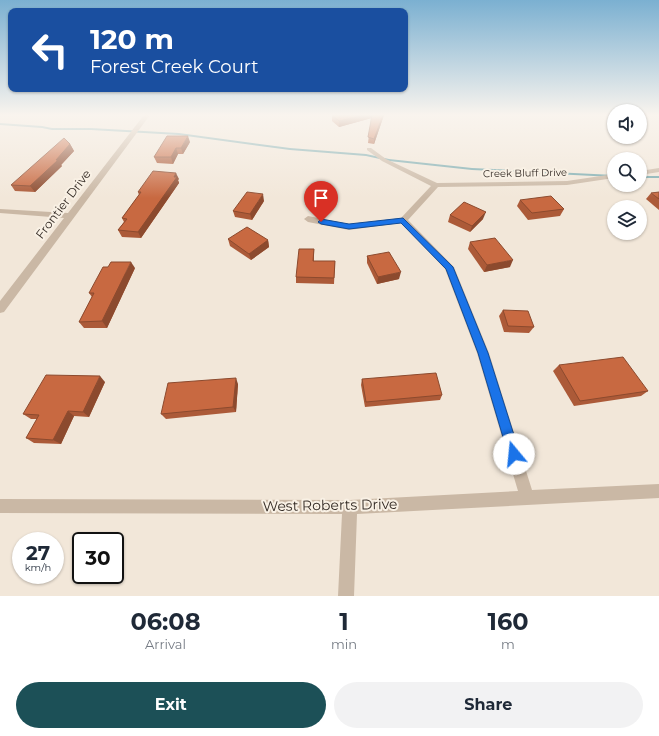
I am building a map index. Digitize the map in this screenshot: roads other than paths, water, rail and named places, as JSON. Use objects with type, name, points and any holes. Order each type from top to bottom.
[{"type":"street","name":"Frontier Drive","points":[[0,309],[126,143]]},
{"type":"street","points":[[308,219],[349,227],[403,220],[436,185],[384,160],[369,149]]},
{"type":"street","points":[[647,172],[659,170]]},
{"type":"street","name":"Creek Bluff Drive","points":[[436,185],[567,183],[607,177]]},
{"type":"street","points":[[0,211],[69,216]]},
{"type":"street","points":[[403,220],[449,267],[483,353],[527,497]]},
{"type":"street","name":"West Roberts Drive","points":[[0,506],[350,506],[659,492]]},
{"type":"street","points":[[346,596],[350,506]]},
{"type":"waterway","points":[[244,143],[290,149],[366,155],[389,160],[472,169],[607,176]]},
{"type":"waterway","points":[[647,177],[659,177]]}]
